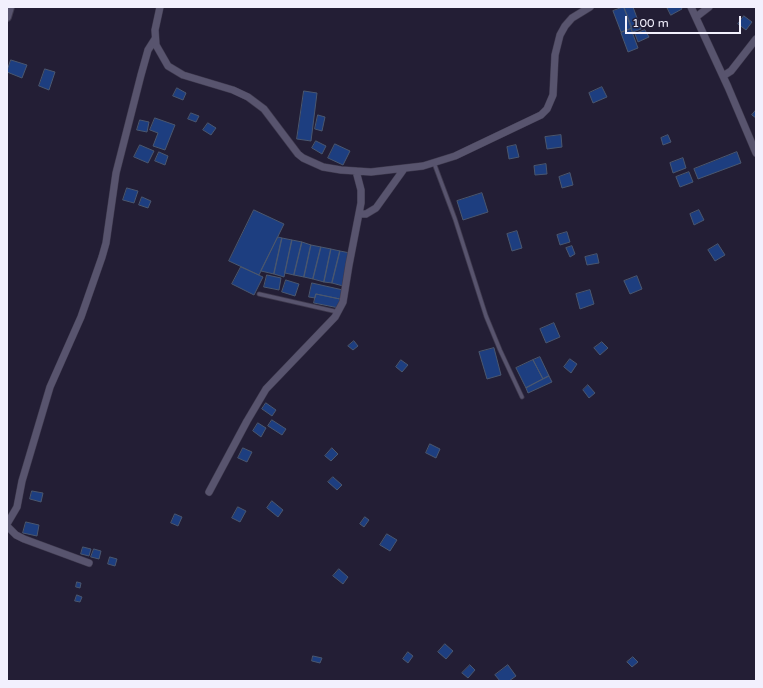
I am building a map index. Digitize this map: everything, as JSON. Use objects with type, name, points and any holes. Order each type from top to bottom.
[{"type":"street","points":[[7,17],[10,7]]},
{"type":"street","points":[[160,7],[155,30],[155,39],[156,46],[168,66],[183,75],[233,90],[248,97],[258,104],[271,118],[292,148],[303,158],[323,167],[371,172],[404,169],[434,163],[455,156],[534,119],[548,108],[553,95],[555,55],[560,35],[572,18],[590,7]]},
{"type":"street","points":[[691,7],[756,153]]},
{"type":"street","points":[[696,17],[709,7]]},
{"type":"street","points":[[89,563],[24,539],[16,535],[7,525],[17,507],[22,481],[50,387],[81,317],[102,258],[106,243],[116,173],[148,50],[155,39]]},
{"type":"street","points":[[723,76],[731,71],[756,39]]},
{"type":"street","points":[[359,214],[366,214],[376,208],[404,169]]},
{"type":"street","points":[[209,492],[266,389],[339,312],[343,302],[359,214],[361,190],[356,171]]},
{"type":"lane","points":[[434,163],[455,219],[486,316],[522,397]]},
{"type":"lane","points":[[259,294],[339,312]]},
{"type":"building","points":[[624,7],[632,28],[621,32],[613,11]]},
{"type":"building","points":[[624,7],[633,7],[641,29],[633,32]]},
{"type":"building","points":[[667,7],[681,7],[682,9],[671,15]]},
{"type":"building","points":[[744,16],[752,22],[746,30],[738,24]]},
{"type":"building","points":[[631,29],[638,48],[628,52],[621,33]]},
{"type":"building","points":[[645,30],[649,37],[638,42],[635,34]]},
{"type":"building","points":[[11,60],[27,65],[22,78],[7,72]]},
{"type":"building","points":[[45,69],[55,72],[49,90],[39,86]]},
{"type":"building","points":[[602,87],[607,97],[593,103],[589,93]]},
{"type":"building","points":[[177,88],[186,93],[183,100],[173,96]]},
{"type":"building","points":[[304,91],[317,93],[311,141],[297,139]]},
{"type":"building","points":[[756,110],[756,118],[752,115]]},
{"type":"building","points":[[191,113],[199,116],[196,122],[188,119]]},
{"type":"building","points":[[318,115],[325,117],[322,131],[315,129]]},
{"type":"building","points":[[155,118],[175,125],[165,150],[153,146],[158,133],[150,130]]},
{"type":"building","points":[[140,120],[149,122],[147,132],[137,130]]},
{"type":"building","points":[[208,123],[216,128],[211,135],[203,130]]},
{"type":"building","points":[[561,135],[562,147],[547,149],[545,137]]},
{"type":"building","points":[[668,135],[671,142],[663,145],[661,138]]},
{"type":"building","points":[[316,141],[326,146],[322,154],[312,148]]},
{"type":"building","points":[[335,144],[350,151],[343,165],[328,158]]},
{"type":"building","points":[[140,145],[154,151],[148,163],[134,157]]},
{"type":"building","points":[[516,145],[519,157],[509,159],[507,147]]},
{"type":"building","points":[[159,152],[168,156],[165,165],[155,161]]},
{"type":"building","points":[[737,152],[741,163],[698,179],[694,169]]},
{"type":"building","points":[[683,158],[686,168],[673,173],[670,163]]},
{"type":"building","points":[[546,164],[547,174],[535,175],[534,166]]},
{"type":"building","points":[[689,172],[693,182],[680,187],[676,177]]},
{"type":"building","points":[[570,173],[573,185],[562,188],[559,177]]},
{"type":"building","points":[[127,188],[138,191],[134,203],[123,200]]},
{"type":"building","points":[[482,193],[488,212],[463,220],[457,201]]},
{"type":"building","points":[[142,197],[151,201],[148,208],[139,205]]},
{"type":"building","points":[[254,210],[284,224],[259,275],[229,261]]},
{"type":"building","points":[[699,210],[704,220],[694,225],[690,214]]},
{"type":"building","points":[[517,231],[522,248],[512,251],[507,234]]},
{"type":"building","points":[[567,232],[570,242],[560,245],[557,235]]},
{"type":"building","points":[[278,237],[282,238],[274,274],[261,271]]},
{"type":"building","points":[[282,238],[292,240],[284,277],[274,274]]},
{"type":"building","points":[[292,240],[302,242],[294,275],[285,273]]},
{"type":"building","points":[[302,242],[311,245],[304,277],[294,275]]},
{"type":"building","points":[[718,244],[725,255],[715,261],[708,250]]},
{"type":"building","points":[[311,245],[321,247],[313,279],[304,277]]},
{"type":"building","points":[[572,246],[575,254],[570,257],[566,248]]},
{"type":"building","points":[[321,247],[331,249],[324,282],[313,279]]},
{"type":"building","points":[[331,249],[340,251],[332,283],[324,282]]},
{"type":"building","points":[[340,251],[350,253],[343,286],[332,283]]},
{"type":"building","points":[[597,254],[599,263],[587,265],[585,257]]},
{"type":"building","points":[[241,267],[263,277],[254,295],[232,284]]},
{"type":"building","points":[[267,275],[281,278],[279,290],[264,287]]},
{"type":"building","points":[[637,276],[642,289],[630,294],[624,281]]},
{"type":"building","points":[[286,280],[299,284],[295,296],[282,292]]},
{"type":"building","points":[[312,283],[343,290],[340,299],[316,294],[315,298],[309,297]]},
{"type":"building","points":[[590,290],[594,304],[580,309],[576,294]]},
{"type":"building","points":[[316,294],[340,299],[339,308],[314,303]]},
{"type":"building","points":[[554,323],[560,337],[546,343],[540,329]]},
{"type":"building","points":[[354,341],[358,346],[353,350],[348,346]]},
{"type":"building","points":[[602,342],[608,348],[600,355],[594,348]]},
{"type":"building","points":[[494,348],[501,375],[487,379],[479,352]]},
{"type":"building","points":[[540,357],[549,376],[543,379],[533,360]]},
{"type":"building","points":[[570,359],[577,364],[571,373],[564,367]]},
{"type":"building","points":[[401,360],[408,365],[402,372],[396,367]]},
{"type":"building","points":[[533,360],[543,379],[526,388],[516,368]]},
{"type":"building","points":[[549,376],[552,382],[528,393],[526,388]]},
{"type":"building","points":[[588,385],[595,393],[589,398],[583,390]]},
{"type":"building","points":[[266,403],[276,410],[272,416],[262,409]]},
{"type":"building","points":[[272,420],[286,429],[282,435],[268,426]]},
{"type":"building","points":[[258,423],[266,428],[261,437],[253,431]]},
{"type":"building","points":[[430,444],[440,449],[436,458],[426,453]]},
{"type":"building","points":[[243,448],[252,452],[247,462],[238,458]]},
{"type":"building","points":[[332,448],[338,454],[331,461],[325,456]]},
{"type":"building","points":[[333,477],[342,485],[337,490],[328,482]]},
{"type":"building","points":[[32,491],[43,493],[41,502],[30,499]]},
{"type":"building","points":[[272,501],[283,510],[278,517],[267,508]]},
{"type":"building","points":[[238,507],[246,511],[240,522],[232,518]]},
{"type":"building","points":[[175,514],[182,517],[178,526],[171,523]]},
{"type":"building","points":[[365,517],[369,520],[364,527],[360,524]]},
{"type":"building","points":[[26,522],[39,525],[37,536],[23,533]]},
{"type":"building","points":[[387,534],[397,540],[390,551],[380,545]]},
{"type":"building","points":[[83,547],[91,549],[89,556],[81,554]]},
{"type":"building","points":[[94,549],[101,551],[99,559],[91,557]]},
{"type":"building","points":[[110,557],[117,559],[115,566],[108,564]]},
{"type":"building","points":[[339,569],[348,577],[343,584],[333,576]]},
{"type":"building","points":[[77,582],[81,583],[80,588],[76,587]]},
{"type":"building","points":[[77,595],[82,597],[80,602],[75,601]]},
{"type":"building","points":[[445,644],[453,651],[446,659],[438,652]]},
{"type":"building","points":[[408,652],[413,656],[408,663],[403,659]]},
{"type":"building","points":[[313,656],[322,658],[320,663],[312,661]]},
{"type":"building","points":[[633,657],[638,662],[632,667],[627,662]]},
{"type":"building","points":[[470,665],[475,670],[468,678],[462,673]]},
{"type":"building","points":[[508,665],[516,676],[509,681],[500,681],[495,675]]}]
